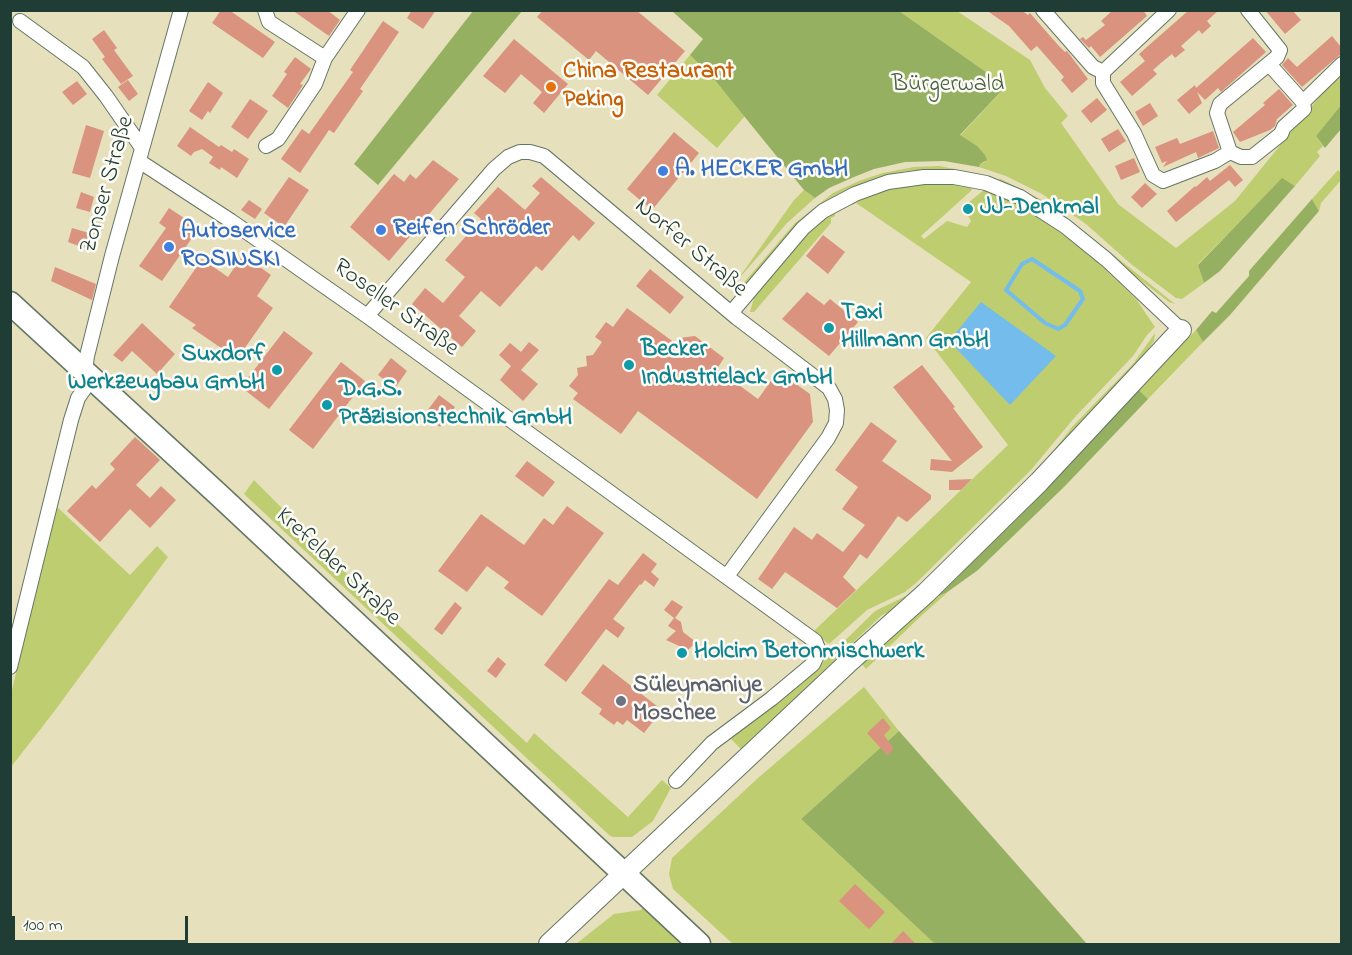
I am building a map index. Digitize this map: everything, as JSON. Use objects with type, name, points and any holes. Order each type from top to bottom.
[{"type":"main road","name":"Krefelder Straße","points":[[10,303],[699,945]]},
{"type":"main road","points":[[549,945],[851,660],[926,593],[1040,483],[1182,330]]},
{"type":"street","name":"Zonser Straße","points":[[88,375],[87,356],[112,256],[181,10]]},
{"type":"street","points":[[265,10],[269,22],[325,58]]},
{"type":"street","points":[[266,146],[278,139],[315,84],[325,58],[358,10]]},
{"type":"street","points":[[1043,10],[1093,67],[1103,72]]},
{"type":"street","points":[[1169,10],[1103,72],[1103,83],[1134,133],[1153,176],[1163,181],[1215,161],[1230,152]]},
{"type":"street","points":[[1248,10],[1280,50],[1269,64],[1220,104],[1218,113],[1230,152],[1241,157],[1252,157],[1281,134],[1284,127],[1304,109],[1303,102],[1269,64]]},
{"type":"street","points":[[20,21],[83,67],[106,96],[141,154]]},
{"type":"street","points":[[1303,102],[1341,64]]},
{"type":"street","name":"Norfer Straße","points":[[368,316],[494,169],[508,157],[520,152],[544,156],[731,313],[829,388],[836,399],[836,423],[828,438],[727,576]]},
{"type":"street","name":"Roseller Straße","points":[[141,154],[815,641],[819,651],[813,664],[712,743],[676,782]]},
{"type":"street","points":[[731,313],[802,228],[823,211],[855,194],[888,182],[924,177],[954,177],[986,183],[1020,197],[1065,226],[1107,260],[1182,330]]},
{"type":"street","points":[[10,667],[71,420],[88,375]]},
{"type":"green space","points":[[473,11],[522,11],[378,185],[354,164]]},
{"type":"green space","name":"Bürgerwald","points":[[672,11],[899,11],[1006,86],[960,135],[977,146],[987,160],[979,167],[944,161],[905,162],[874,169],[829,188],[815,198],[804,190],[714,79],[690,55],[703,39]]},
{"type":"green space","points":[[899,11],[957,11],[1030,60],[1045,88],[1068,116],[1061,123],[1118,204],[1176,248],[1235,201],[1341,70],[1341,105],[1316,136],[1323,146],[1317,152],[1320,156],[1295,186],[1282,179],[1198,264],[1204,283],[1182,299],[1176,298],[1131,264],[1086,224],[1042,194],[1006,176],[979,167],[985,162],[976,146],[960,136],[1006,86]]},
{"type":"green space","points":[[690,55],[745,116],[717,148],[657,95]]},
{"type":"green space","points":[[1341,105],[1341,129],[1325,148],[1316,136]]},
{"type":"green space","points":[[939,166],[987,175],[932,169],[905,171],[878,177],[848,189],[825,201],[801,221],[738,292],[732,293],[741,286],[795,223],[833,193],[883,173],[914,167]]},
{"type":"green space","points":[[1338,170],[1341,173],[1341,180],[1321,203],[1319,211],[1312,199]]},
{"type":"green space","points":[[999,178],[1040,199],[1065,216],[1175,304],[1169,302],[1091,238],[1040,201],[1001,182]]},
{"type":"green space","points":[[1282,178],[1295,186],[1220,271],[1204,283],[1198,265]]},
{"type":"green space","points":[[956,184],[971,187],[972,190],[921,236],[924,239],[947,221],[967,227],[971,221],[963,207],[984,190],[1015,202],[1083,248],[1136,299],[1155,327],[1133,356],[1075,417],[1031,470],[916,583],[905,592],[867,610],[829,644],[814,633],[815,630],[1008,445],[926,338],[971,282],[856,203],[852,205],[849,203],[876,192],[903,185]]},
{"type":"green space","points":[[804,190],[815,198],[787,223],[736,282],[794,200]]},
{"type":"green space","points":[[1312,199],[1319,211],[1230,315],[1203,342],[1196,330],[1212,311],[1216,313],[1249,276],[1249,271]]},
{"type":"green space","points":[[835,212],[831,223],[754,312],[750,312],[755,294],[794,247],[811,229]]},
{"type":"green space","points":[[1196,330],[1203,342],[1148,399],[1139,390]]},
{"type":"green space","points":[[1155,333],[1154,341],[1142,358],[1074,430],[1050,460],[898,608],[882,615],[741,749],[729,737],[810,675],[875,611],[914,592],[1041,467],[1072,427],[1133,364]]},
{"type":"green space","points":[[1139,390],[1148,399],[1065,486],[978,570],[946,593],[930,600]]},
{"type":"green space","points":[[254,480],[392,619],[527,743],[534,733],[628,817],[662,780],[671,788],[653,821],[632,837],[609,835],[244,494]]},
{"type":"green space","points":[[56,506],[130,575],[157,546],[168,557],[11,767],[11,694]]},
{"type":"green space","points":[[947,593],[866,669],[862,664],[930,600]]},
{"type":"green space","points":[[864,687],[899,731],[801,819],[935,944],[733,944],[673,889],[669,874],[672,858],[758,778]]},
{"type":"green space","points":[[899,731],[1087,944],[935,944],[801,819]]},
{"type":"green space","points":[[643,907],[685,944],[576,944],[614,914],[641,910]]},
{"type":"water","points":[[981,302],[1056,356],[1010,405],[949,341]]},
{"type":"building","points":[[221,10],[229,10],[275,42],[263,58],[212,23]]},
{"type":"building","points":[[292,10],[327,10],[340,20],[329,36]]},
{"type":"building","points":[[412,10],[436,10],[423,29],[407,18]]},
{"type":"building","points":[[543,10],[636,10],[685,51],[648,95],[596,51],[589,60],[537,17]]},
{"type":"building","points":[[986,10],[1021,10],[1028,15],[1030,13],[1058,45],[1065,52],[1067,51],[1088,79],[1072,93],[1061,80],[1064,77],[1037,46],[1031,51],[1009,26]]},
{"type":"building","points":[[1113,10],[1143,10],[1147,16],[1100,57],[1091,46],[1089,48],[1080,39],[1083,37],[1086,40],[1105,25],[1101,21]]},
{"type":"building","points":[[1189,10],[1219,10],[1207,21],[1211,26],[1202,34],[1199,30],[1181,46],[1185,50],[1175,58],[1172,54],[1162,62],[1153,70],[1157,74],[1132,96],[1120,82],[1145,61],[1139,54]]},
{"type":"building","points":[[1265,10],[1292,10],[1301,20],[1285,34]]},
{"type":"building","points":[[383,21],[399,32],[360,89],[363,91],[334,133],[329,130],[300,173],[281,159],[302,129],[309,134],[353,72],[350,70]]},
{"type":"building","points":[[104,30],[117,48],[114,50],[133,76],[121,84],[102,59],[105,57],[92,39]]},
{"type":"building","points":[[1332,36],[1341,47],[1341,54],[1302,87],[1282,65],[1288,58],[1297,67]]},
{"type":"building","points":[[1253,38],[1266,52],[1221,92],[1218,88],[1205,100],[1197,92],[1202,103],[1189,114],[1177,100],[1195,85],[1196,88]]},
{"type":"building","points":[[514,39],[568,84],[544,113],[533,103],[542,92],[521,74],[505,93],[483,76]]},
{"type":"building","points":[[295,57],[311,69],[300,84],[303,85],[288,108],[272,96],[287,74],[284,72]]},
{"type":"building","points":[[128,80],[138,94],[129,101],[118,87]]},
{"type":"building","points":[[77,81],[87,94],[73,105],[62,92]]},
{"type":"building","points":[[208,82],[223,93],[210,113],[208,111],[202,120],[189,111]]},
{"type":"building","points":[[1279,89],[1293,105],[1277,119],[1275,126],[1270,130],[1240,142],[1233,132],[1265,105],[1263,103]]},
{"type":"building","points":[[1097,98],[1107,110],[1091,123],[1081,111]]},
{"type":"building","points":[[250,99],[268,111],[248,139],[231,127]]},
{"type":"building","points":[[1150,103],[1158,116],[1143,126],[1135,112]]},
{"type":"building","points":[[86,125],[104,131],[90,178],[72,173]]},
{"type":"building","points":[[190,127],[219,147],[221,145],[232,152],[234,149],[249,159],[237,178],[221,167],[220,170],[209,163],[213,157],[202,149],[191,156],[177,146]]},
{"type":"building","points":[[1118,129],[1126,141],[1109,152],[1101,139]]},
{"type":"building","points":[[1213,131],[1219,148],[1198,158],[1196,152],[1163,167],[1167,161],[1162,163],[1155,147],[1177,138],[1180,144]]},
{"type":"building","name":"A. HECKER GmbH","points":[[674,132],[699,153],[652,210],[627,189]]},
{"type":"building","points":[[1134,158],[1140,172],[1121,180],[1115,166]]},
{"type":"building","points":[[433,160],[459,179],[389,261],[350,227],[394,174],[404,182],[410,174],[416,179]]},
{"type":"building","points":[[1230,165],[1243,180],[1235,187],[1229,180],[1176,222],[1167,211],[1207,177],[1210,181]]},
{"type":"building","points":[[289,177],[309,190],[284,227],[264,213]]},
{"type":"building","points":[[541,177],[595,223],[579,241],[573,235],[542,271],[536,266],[500,307],[481,291],[459,316],[476,331],[462,347],[412,304],[425,288],[443,303],[465,277],[445,260],[481,219],[474,213],[498,187],[525,210],[540,193],[532,186]]},
{"type":"building","points":[[1145,183],[1157,194],[1142,208],[1131,197]]},
{"type":"building","points":[[81,192],[94,197],[90,212],[76,208]]},
{"type":"building","points":[[249,200],[262,209],[255,219],[241,210]]},
{"type":"building","name":"Autoservice ROSINSKI","points":[[169,208],[199,228],[162,281],[139,266],[166,228],[159,223]]},
{"type":"building","points":[[72,228],[89,233],[84,248],[68,242]]},
{"type":"building","points":[[823,235],[845,252],[828,274],[806,256]]},
{"type":"building","points":[[243,255],[271,275],[257,296],[273,308],[237,359],[192,328],[196,325],[169,307],[202,259],[228,277]]},
{"type":"building","points":[[55,267],[96,284],[92,300],[51,281]]},
{"type":"building","name":"Becker Industrielack GmbH","points":[[650,269],[684,297],[670,314],[636,286]]},
{"type":"building","name":"Taxi Hillmann GmbH","points":[[807,292],[824,305],[830,299],[858,322],[829,356],[782,319]]},
{"type":"building","points":[[627,308],[675,343],[679,338],[695,336],[724,358],[717,369],[758,399],[778,371],[810,394],[813,422],[757,499],[638,411],[621,434],[573,399],[578,393],[569,386],[578,375],[577,368],[587,366],[586,356],[593,355],[602,342],[595,337],[606,322],[613,327]]},
{"type":"building","points":[[142,323],[175,354],[157,374],[132,351],[122,362],[113,355]]},
{"type":"building","name":"Suxdorf Werkzeugbau GmbH","points":[[284,331],[313,353],[269,409],[241,387]]},
{"type":"building","points":[[529,342],[539,350],[521,370],[538,384],[523,401],[500,380],[511,366],[499,355],[510,343],[521,352]]},
{"type":"building","points":[[391,358],[407,371],[395,388],[378,375]]},
{"type":"building","name":"D.G.S. Präzisionstechnik GmbH","points":[[341,362],[365,381],[313,449],[289,430]]},
{"type":"building","points":[[922,365],[983,447],[952,472],[930,470],[931,459],[952,461],[893,387]]},
{"type":"building","points":[[439,395],[455,407],[440,427],[424,415]]},
{"type":"building","points":[[871,422],[897,441],[882,461],[931,495],[931,499],[907,522],[898,516],[867,559],[860,554],[843,577],[856,590],[837,608],[785,572],[772,589],[758,579],[794,527],[812,540],[817,533],[843,552],[865,525],[842,509],[858,487],[835,470]]},
{"type":"building","points":[[135,437],[160,460],[136,485],[150,498],[161,486],[176,500],[150,528],[130,509],[100,542],[67,511],[92,485],[96,489],[115,469],[110,464]]},
{"type":"building","points":[[527,461],[555,482],[543,497],[515,476]]},
{"type":"building","points":[[972,479],[961,490],[949,490],[949,480]]},
{"type":"building","points":[[567,506],[604,533],[542,616],[504,588],[509,582],[487,566],[467,592],[438,571],[481,514],[524,545],[544,518],[553,525]]},
{"type":"building","points":[[643,553],[657,564],[651,572],[659,579],[654,587],[645,580],[640,584],[613,619],[625,628],[618,638],[606,629],[566,682],[544,665],[609,579],[618,585]]},
{"type":"building","points":[[672,600],[683,607],[675,618],[681,622],[683,632],[696,642],[688,650],[666,640],[676,631],[668,626],[674,618],[664,610]]},
{"type":"building","points":[[455,602],[462,608],[442,635],[434,629]]},
{"type":"building","points":[[498,657],[506,664],[496,678],[487,671]]},
{"type":"building","name":"Süleymaniye Moschee","points":[[603,664],[662,710],[644,733],[627,720],[623,725],[617,721],[614,725],[599,714],[602,709],[581,693]]},
{"type":"building","points":[[883,718],[891,728],[884,735],[894,749],[887,755],[867,733]]},
{"type":"building","points":[[855,884],[885,912],[869,929],[839,901]]},
{"type":"building","points":[[903,931],[917,945],[890,945]]},
{"type":"waterway","points":[[1032,259],[1080,291],[1083,299],[1065,325],[1058,329],[1045,323],[1006,290],[1022,264],[1032,259]]},
{"type":"place","name":"China Restaurant Peking","points":[[551,87]]},
{"type":"place","name":"A. HECKER GmbH","points":[[663,171]]},
{"type":"place","name":"JJ-Denkmal","points":[[968,209]]},
{"type":"place","name":"Reifen Schröder","points":[[381,230]]},
{"type":"place","name":"Autoservice ROSINSKI","points":[[169,247]]},
{"type":"place","name":"Taxi Hillmann GmbH","points":[[829,328]]},
{"type":"place","name":"Becker Industrielack GmbH","points":[[629,365]]},
{"type":"place","name":"Suxdorf Werkzeugbau GmbH","points":[[277,370]]},
{"type":"place","name":"D.G.S. Präzisionstechnik GmbH","points":[[327,405]]},
{"type":"place","name":"Holcim Betonmischwerk","points":[[682,653]]},
{"type":"place","name":"Süleymaniye Moschee","points":[[621,701]]}]
